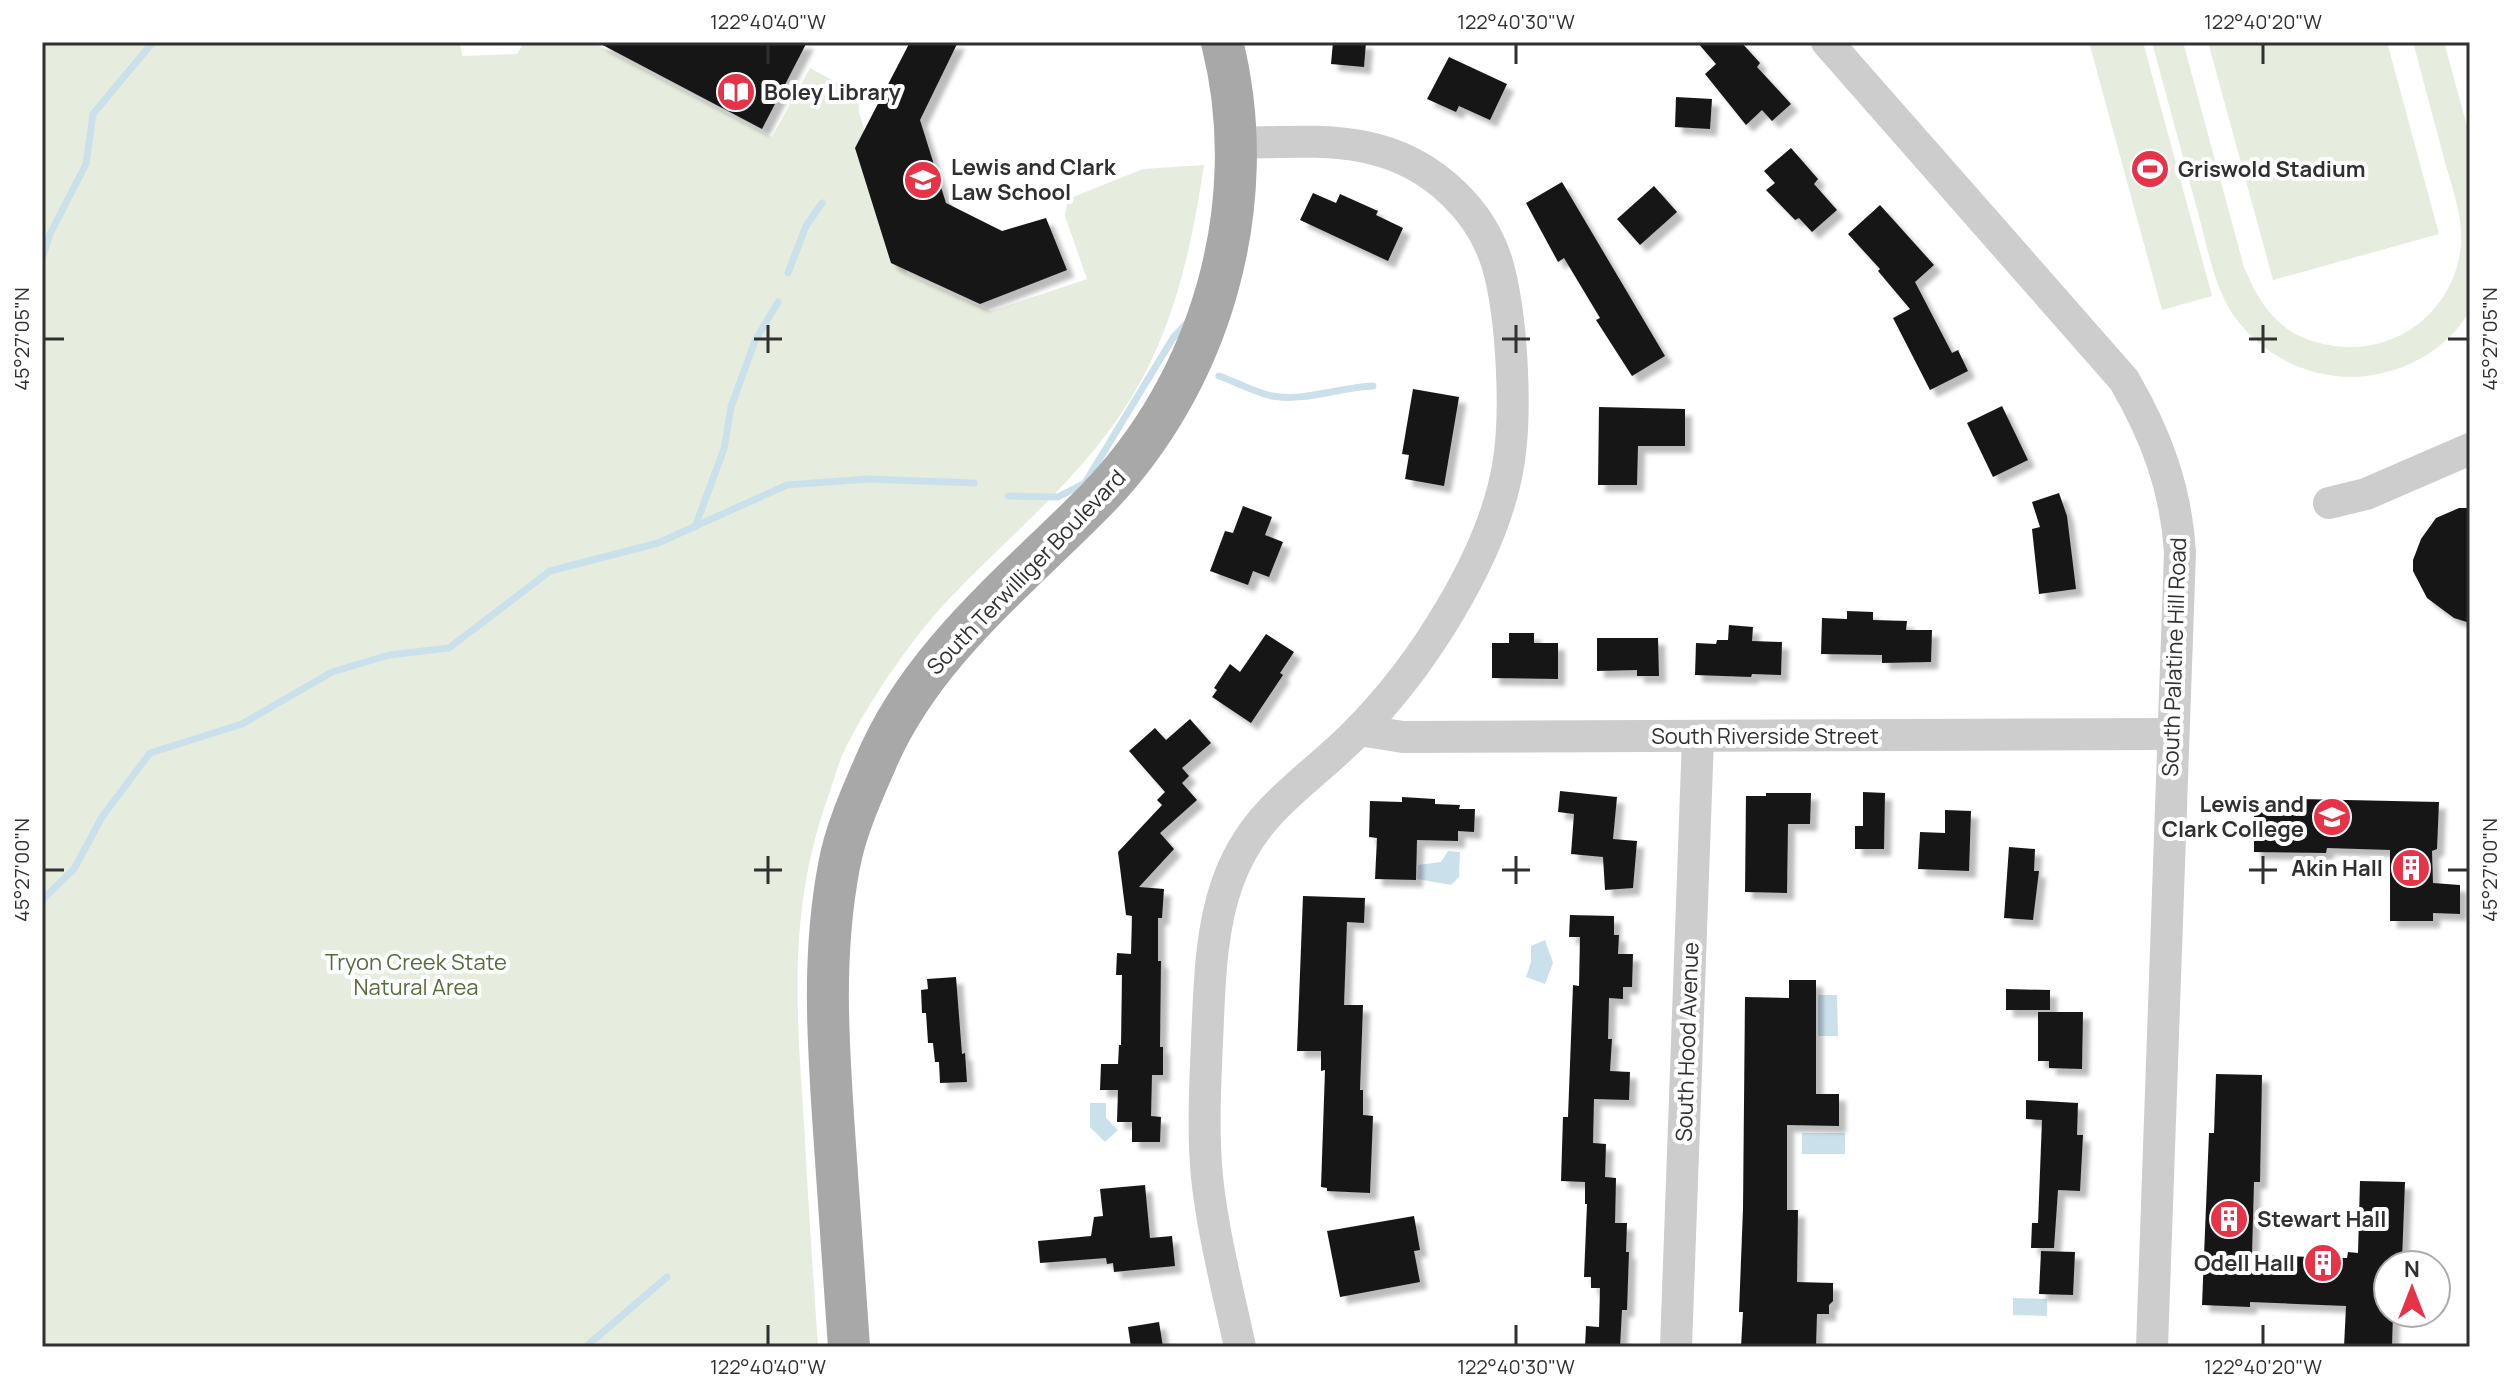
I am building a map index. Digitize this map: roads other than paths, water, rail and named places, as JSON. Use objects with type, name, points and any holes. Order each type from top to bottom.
[{"type":"main road","name":"South Terwilliger Boulevard","points":[[849,1347],[827,1015],[828,939],[840,862],[876,760],[926,676],[984,609],[1125,468],[1177,390],[1196,351],[1222,273],[1231,219],[1234,143],[1230,87],[1222,42]]},
{"type":"street","name":"South Palatine Hill Road","points":[[1827,42],[2104,355],[2124,380],[2143,413],[2165,464],[2179,533],[2152,1347]]},
{"type":"street","points":[[1234,143],[1354,144],[1385,150],[1411,162],[1441,182],[1475,218],[1491,245],[1503,286],[1507,315],[1511,434],[1508,467],[1488,533],[1475,563],[1429,642],[1359,730],[1255,826],[1233,866],[1225,889],[1214,939],[1204,1103],[1205,1153],[1215,1228],[1240,1347]]},
{"type":"street","points":[[2329,503],[2366,494],[2470,449]]},
{"type":"street","name":"South Riverside Street","points":[[1359,730],[1403,737],[2172,734]]},
{"type":"street","name":"South Hood Avenue","points":[[1676,1347],[1698,737]]},
{"type":"water","points":[[1448,851],[1460,852],[1459,877],[1451,885],[1417,879],[1418,865],[1441,862]]},
{"type":"water","points":[[1545,940],[1553,963],[1545,984],[1526,977],[1531,962],[1531,946]]},
{"type":"water","points":[[1818,995],[1837,995],[1838,1036],[1818,1036]]},
{"type":"water","points":[[1090,1103],[1106,1103],[1106,1118],[1118,1130],[1105,1142],[1090,1127]]},
{"type":"water","points":[[1802,1133],[1845,1133],[1845,1154],[1802,1154]]},
{"type":"water","points":[[2013,1298],[2047,1299],[2047,1316],[2013,1315]]},
{"type":"waterway","points":[[42,259],[50,234],[86,164],[93,114],[153,42]]},
{"type":"waterway","points":[[788,273],[806,226],[822,203]]},
{"type":"waterway","points":[[695,527],[724,449],[731,407],[755,341],[778,302]]},
{"type":"waterway","points":[[1008,496],[1058,497],[1085,483],[1173,338],[1186,324]]},
{"type":"waterway","points":[[1219,376],[1265,394],[1285,397],[1373,386]]},
{"type":"waterway","points":[[42,900],[74,869],[102,817],[150,753],[242,724],[332,672],[389,655],[449,648],[550,571],[658,543],[787,485],[868,479],[974,483]]},
{"type":"waterway","points":[[589,1344],[667,1277]]},
{"type":"place","name":"Boley Library","points":[[736,92]]},
{"type":"place","name":"Griswold Stadium","points":[[2150,169]]},
{"type":"place","name":"Lewis and Clark Law School","points":[[923,180]]},
{"type":"place","name":"Lewis and Clark College","points":[[2332,817]]},
{"type":"place","name":"Akin Hall","points":[[2411,868]]},
{"type":"place","name":"Stewart Hall","points":[[2229,1219]]},
{"type":"place","name":"Odell Hall","points":[[2323,1263]]},
{"type":"park label","name":"Tryon Creek State Natural Area","points":[[416,974]]}]
